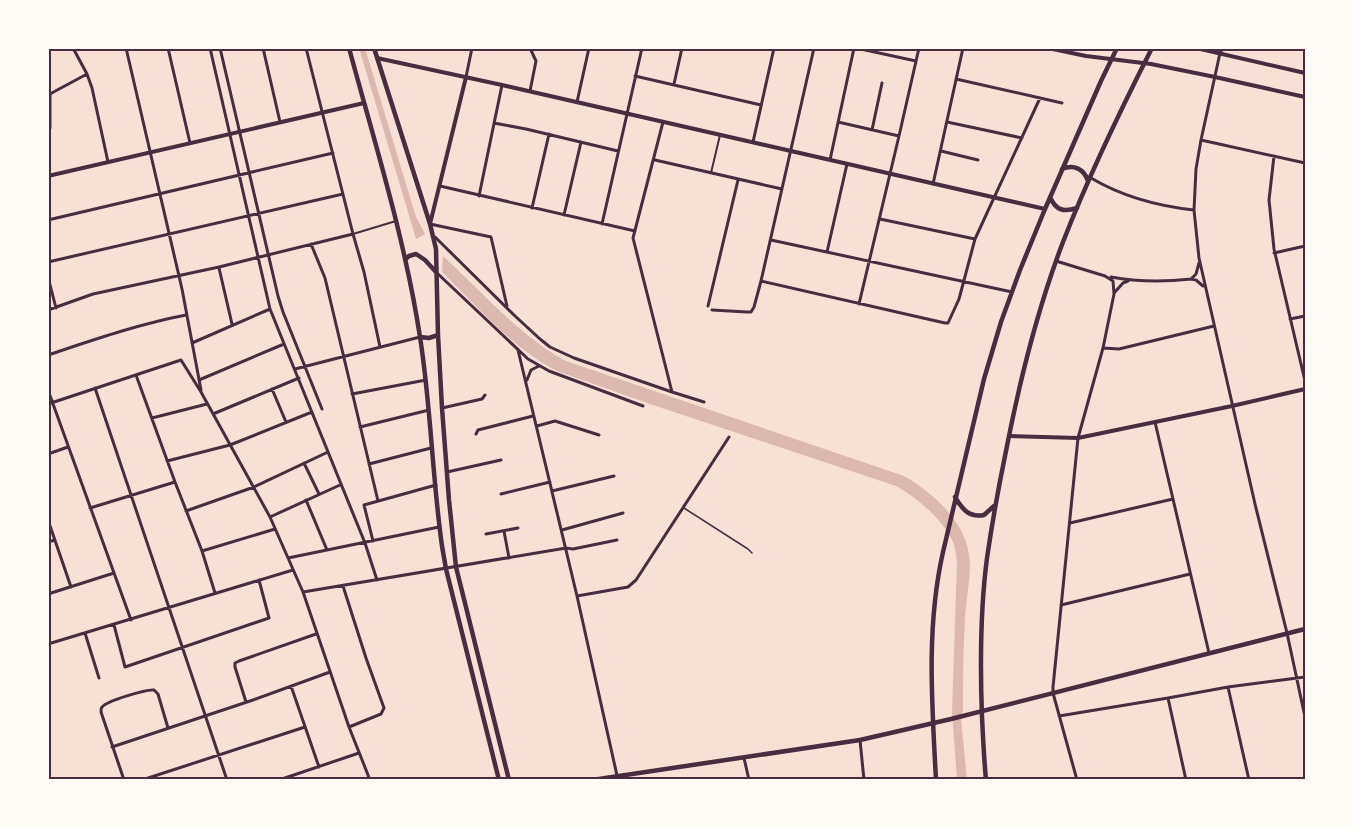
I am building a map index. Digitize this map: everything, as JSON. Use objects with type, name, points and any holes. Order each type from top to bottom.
[{"type":"main road","points":[[349,48],[406,259],[426,380],[439,527],[446,569],[499,780]]},
{"type":"main road","points":[[374,48],[434,236],[436,272],[441,287],[438,335],[446,472],[456,567],[509,780]]},
{"type":"main road","points":[[936,780],[933,723],[933,609],[938,574],[955,497],[984,378],[1012,292],[1045,209],[1117,48]]},
{"type":"main road","points":[[986,780],[980,652],[983,601],[987,558],[1015,403],[1056,261],[1089,179],[1152,48]]},
{"type":"main road","points":[[1062,169],[1077,168],[1089,179]]},
{"type":"main road","points":[[1050,198],[1053,204],[1061,210],[1068,211],[1077,208]]},
{"type":"main road","points":[[406,259],[416,254],[436,272]]},
{"type":"main road","points":[[420,337],[429,338],[438,335]]},
{"type":"main road","points":[[955,497],[963,510],[973,515],[984,515],[996,503]]},
{"type":"main road","points":[[592,780],[618,778],[860,740],[965,716],[1305,629]]},
{"type":"street","points":[[73,48],[92,88],[108,162]]},
{"type":"street","points":[[126,48],[179,275],[201,392]]},
{"type":"street","points":[[168,48],[191,143]]},
{"type":"street","points":[[210,48],[270,309],[365,543],[377,580]]},
{"type":"street","points":[[220,48],[267,255],[283,312],[322,409]]},
{"type":"street","points":[[263,48],[280,122]]},
{"type":"street","points":[[306,48],[364,272],[380,346]]},
{"type":"street","points":[[472,48],[430,224],[490,237],[507,308]]},
{"type":"street","points":[[530,48],[536,61],[530,92]]},
{"type":"street","points":[[577,102],[589,48]]},
{"type":"street","points":[[602,224],[642,48]]},
{"type":"street","points":[[674,84],[682,48]]},
{"type":"street","points":[[753,142],[774,48]]},
{"type":"street","points":[[738,179],[708,306],[712,310],[751,312],[762,281],[814,48]]},
{"type":"street","points":[[830,160],[855,48],[916,61]]},
{"type":"street","points":[[859,303],[919,48]]},
{"type":"street","points":[[933,184],[963,48]]},
{"type":"street","points":[[1048,48],[1215,76],[1305,97]]},
{"type":"street","points":[[1196,48],[1305,73]]},
{"type":"street","points":[[1223,48],[1200,140],[1194,210],[1199,258],[1305,717]]},
{"type":"street","points":[[377,58],[1045,209]]},
{"type":"street","points":[[48,129],[50,128],[49,95],[87,74]]},
{"type":"street","points":[[635,76],[761,105]]},
{"type":"street","points":[[956,80],[1062,103]]},
{"type":"street","points":[[872,130],[882,83]]},
{"type":"street","points":[[479,195],[502,85]]},
{"type":"street","points":[[762,281],[948,322],[959,298],[975,239],[1040,98]]},
{"type":"street","points":[[48,176],[364,102]]},
{"type":"street","points":[[663,122],[635,231],[634,243],[672,392]]},
{"type":"street","points":[[838,122],[899,136]]},
{"type":"street","points":[[494,123],[618,151]]},
{"type":"street","points":[[947,123],[1022,138]]},
{"type":"street","points":[[532,208],[549,134]]},
{"type":"street","points":[[711,173],[720,135]]},
{"type":"street","points":[[1200,140],[1305,163]]},
{"type":"street","points":[[564,215],[581,142]]},
{"type":"street","points":[[941,151],[978,160]]},
{"type":"street","points":[[48,220],[333,153]]},
{"type":"street","points":[[1274,156],[1269,200],[1274,253],[1305,381]]},
{"type":"street","points":[[654,160],[782,189]]},
{"type":"street","points":[[827,252],[847,164]]},
{"type":"street","points":[[1089,179],[1143,201],[1194,210]]},
{"type":"street","points":[[440,186],[635,231]]},
{"type":"street","points":[[48,262],[343,194]]},
{"type":"street","points":[[879,219],[975,239]]},
{"type":"street","points":[[48,310],[93,294],[219,267],[396,221]]},
{"type":"street","points":[[434,236],[540,339],[561,352],[704,402]]},
{"type":"street","points":[[771,240],[1012,292]]},
{"type":"street","points":[[311,244],[325,278],[378,501]]},
{"type":"street","points":[[1274,253],[1305,246]]},
{"type":"street","points":[[1191,279],[1196,274],[1199,258]]},
{"type":"street","points":[[1056,261],[1105,276],[1131,281],[1191,279],[1200,282],[1206,290]]},
{"type":"street","points":[[219,267],[232,324]]},
{"type":"street","points":[[436,272],[518,350],[539,366],[643,406]]},
{"type":"street","points":[[1077,780],[1053,693],[1078,438],[1103,348],[1114,294],[1113,281],[1105,276]]},
{"type":"street","points":[[48,277],[56,308]]},
{"type":"street","points":[[1114,294],[1123,283],[1131,281]]},
{"type":"street","points":[[441,287],[449,284]]},
{"type":"street","points":[[192,343],[270,309]]},
{"type":"street","points":[[48,355],[106,336],[186,315]]},
{"type":"street","points":[[1290,320],[1305,316]]},
{"type":"street","points":[[1103,348],[1119,349],[1214,326]]},
{"type":"street","points":[[295,369],[420,337]]},
{"type":"street","points":[[199,380],[284,344]]},
{"type":"street","points":[[518,350],[562,530],[618,778]]},
{"type":"street","points":[[50,403],[181,360],[270,517],[303,592],[349,727],[370,780]]},
{"type":"street","points":[[526,381],[531,370],[539,366]]},
{"type":"street","points":[[136,375],[202,551],[215,593]]},
{"type":"street","points":[[213,414],[299,378]]},
{"type":"street","points":[[352,394],[426,380]]},
{"type":"street","points":[[95,388],[227,780]]},
{"type":"street","points":[[272,389],[286,422]]},
{"type":"street","points":[[1009,436],[1078,438],[1305,389]]},
{"type":"street","points":[[48,390],[50,403],[131,620]]},
{"type":"street","points":[[442,408],[482,399],[485,395]]},
{"type":"street","points":[[152,418],[207,404]]},
{"type":"street","points":[[360,427],[429,410]]},
{"type":"street","points":[[167,460],[230,445],[312,412]]},
{"type":"street","points":[[476,434],[478,430],[534,416]]},
{"type":"street","points":[[537,426],[555,421],[599,435]]},
{"type":"street","points":[[1155,422],[1209,653]]},
{"type":"street","points":[[577,596],[628,587],[636,580],[729,438]]},
{"type":"street","points":[[48,454],[68,447]]},
{"type":"street","points":[[369,464],[433,447]]},
{"type":"street","points":[[186,511],[254,487],[328,452]]},
{"type":"street","points":[[446,472],[501,460]]},
{"type":"street","points":[[304,463],[319,494]]},
{"type":"street","points":[[552,490],[614,476]]},
{"type":"street","points":[[90,508],[175,482]]},
{"type":"street","points":[[501,494],[550,482]]},
{"type":"street","points":[[270,517],[340,485]]},
{"type":"street","points":[[373,541],[364,505],[436,485]]},
{"type":"street","points":[[1070,523],[1173,499]]},
{"type":"street","points":[[306,500],[327,550]]},
{"type":"street","points":[[562,530],[622,513]]},
{"type":"street","points":[[48,520],[71,587]]},
{"type":"street","points":[[288,558],[439,527]]},
{"type":"street","points":[[486,534],[518,528]]},
{"type":"street","points":[[202,551],[275,529]]},
{"type":"street","points":[[504,531],[509,558]]},
{"type":"street","points":[[48,542],[55,540]]},
{"type":"street","points":[[303,592],[617,540]]},
{"type":"street","points":[[48,644],[293,570]]},
{"type":"street","points":[[48,594],[114,573]]},
{"type":"street","points":[[1060,605],[1190,574]]},
{"type":"street","points":[[114,625],[125,666],[269,618],[259,580]]},
{"type":"street","points":[[343,586],[384,708],[381,714],[349,727]]},
{"type":"street","points":[[85,633],[99,678]]},
{"type":"street","points":[[246,702],[234,667],[235,663],[317,634]]},
{"type":"street","points":[[112,747],[330,672]]},
{"type":"street","points":[[1059,716],[1305,676]]},
{"type":"street","points":[[291,686],[319,767]]},
{"type":"street","points":[[1228,687],[1249,780]]},
{"type":"street","points":[[124,780],[101,708],[105,704],[132,694],[154,690],[158,694],[168,728]]},
{"type":"street","points":[[1168,698],[1186,780]]},
{"type":"street","points":[[142,780],[305,727]]},
{"type":"street","points":[[860,740],[864,780]]},
{"type":"street","points":[[279,780],[359,753]]},
{"type":"street","points":[[744,758],[749,780]]},
{"type":"lane","points":[[684,508],[752,553]]},
{"type":"shaded area","points":[[359,48],[365,48],[416,217],[425,234],[416,239]]},
{"type":"shaded area","points":[[443,256],[517,326],[566,361],[904,476],[938,501],[957,523],[964,536],[970,564],[964,630],[961,719],[967,780],[957,780],[952,712],[957,561],[952,541],[934,515],[896,486],[557,371],[525,351],[482,313],[442,272]]}]
